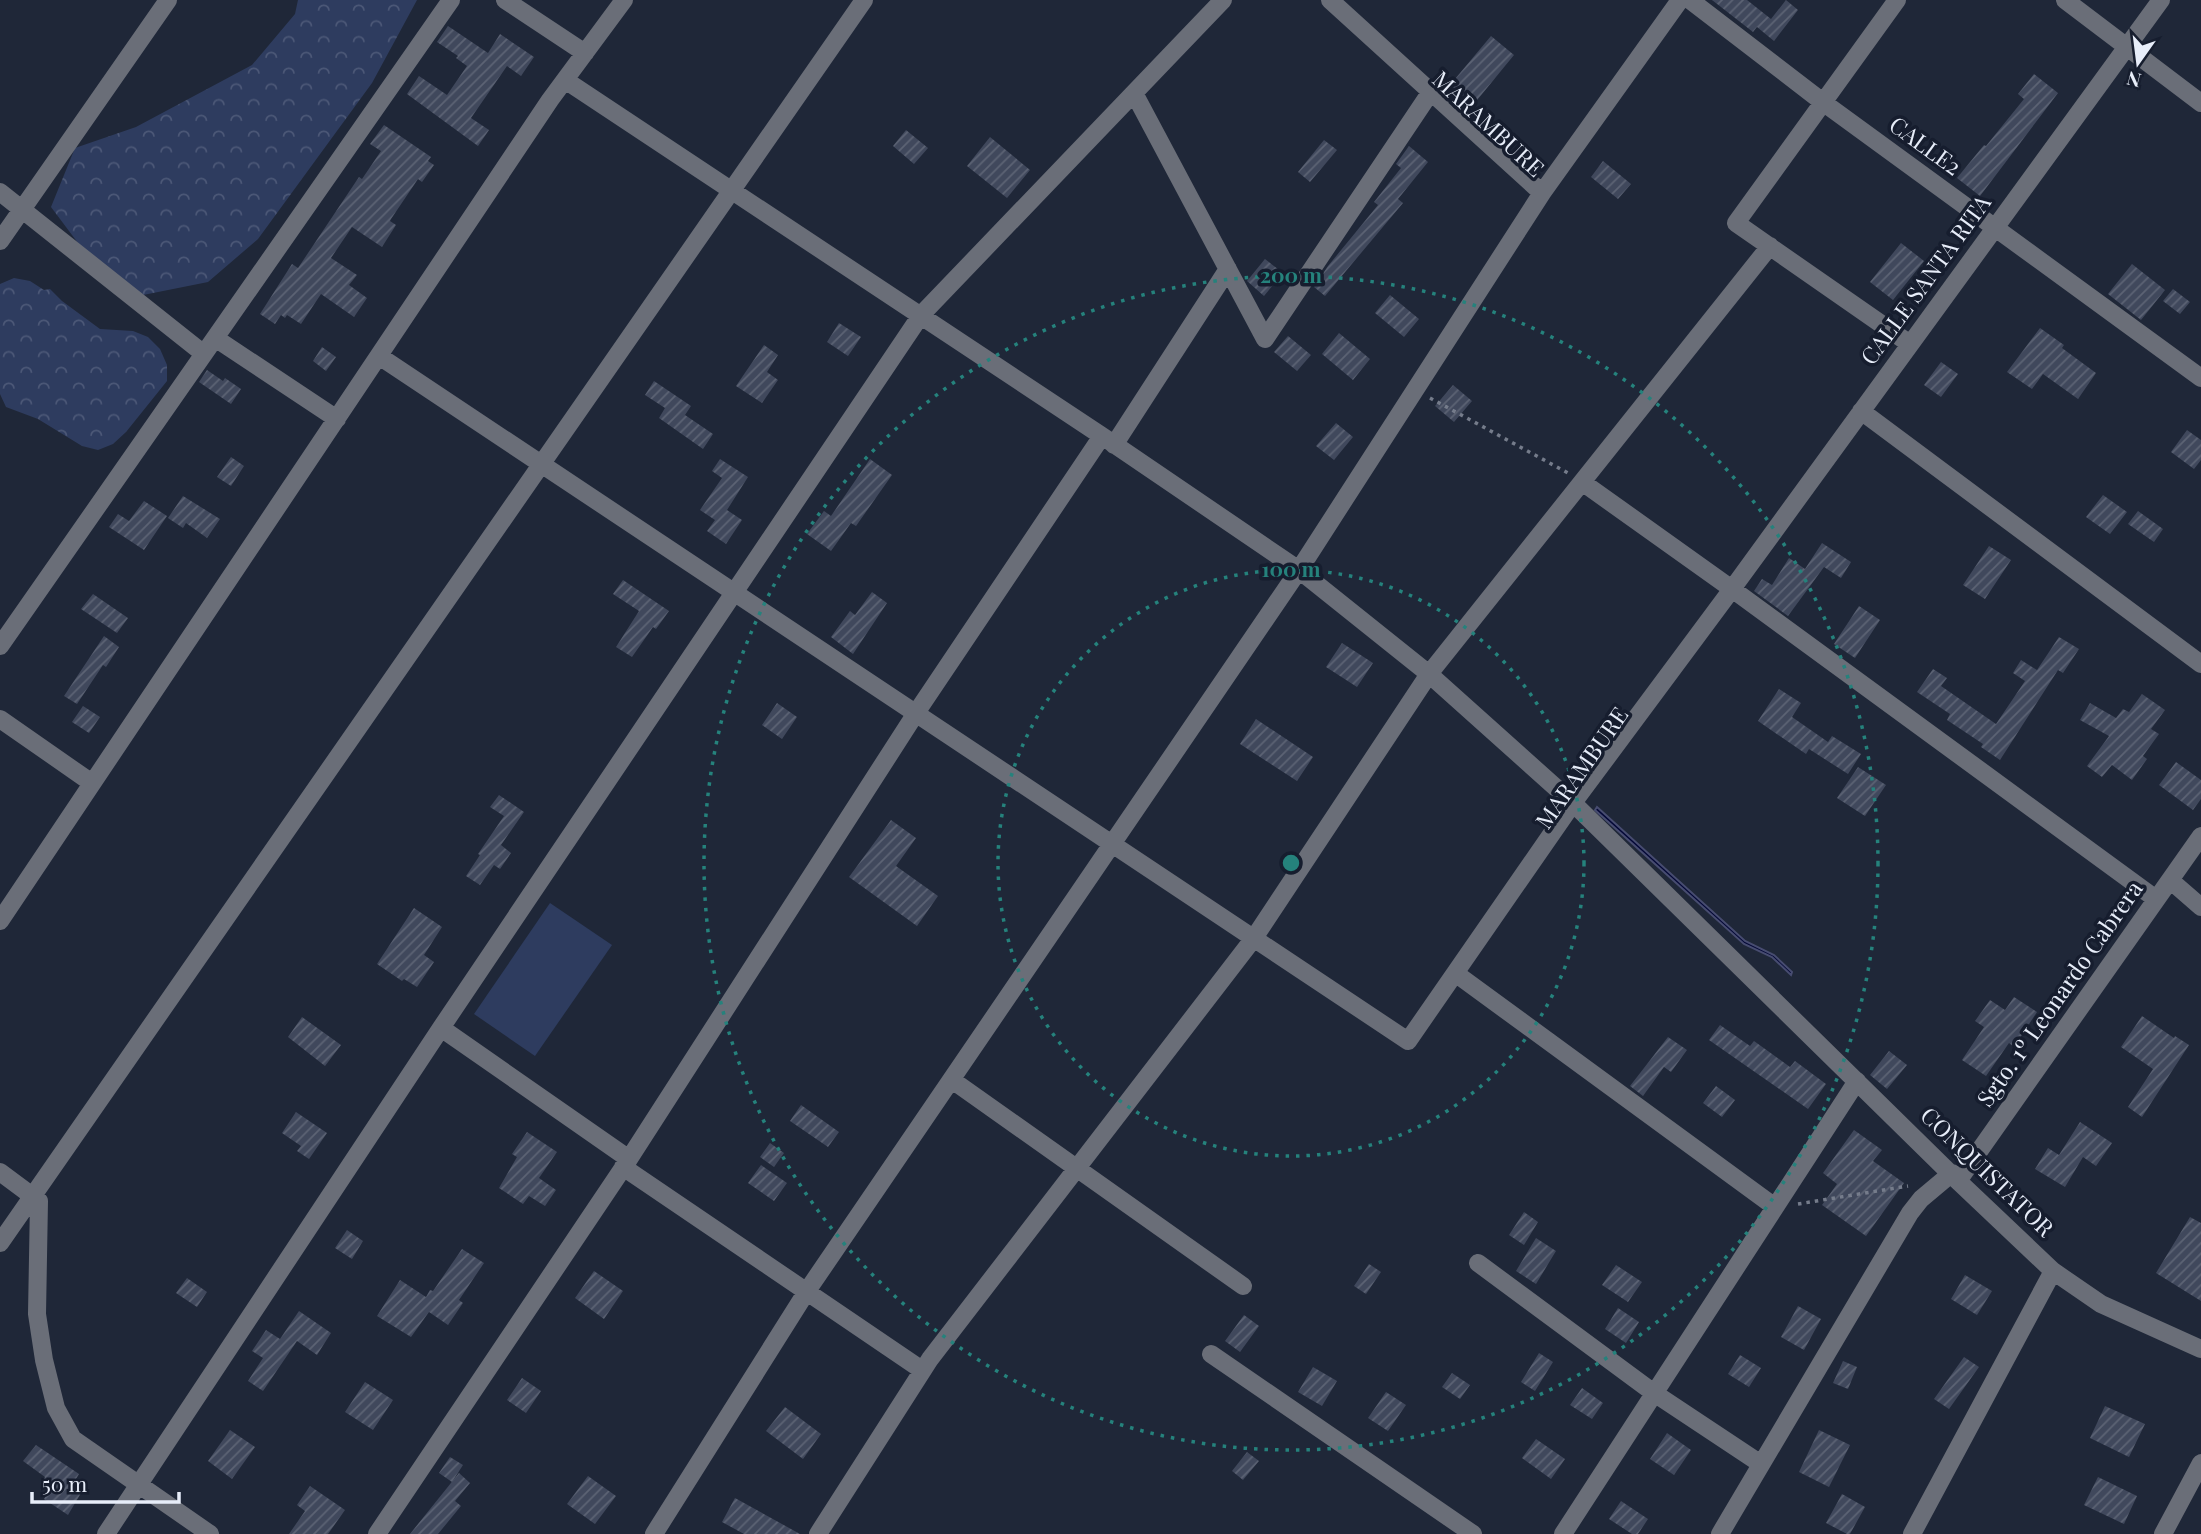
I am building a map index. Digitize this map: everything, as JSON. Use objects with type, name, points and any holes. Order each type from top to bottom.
[{"type":"street","points":[[0,241],[168,0]]},
{"type":"street","points":[[0,646],[451,0]]},
{"type":"street","points":[[506,0],[585,53]]},
{"type":"street","points":[[0,921],[565,80],[624,0]]},
{"type":"street","points":[[0,1243],[864,0]]},
{"type":"street","points":[[106,1534],[441,1028],[921,315],[1223,0]]},
{"type":"street","points":[[1330,0],[1542,192]]},
{"type":"street","points":[[654,1534],[807,1292],[1298,570],[1542,192],[1680,0]]},
{"type":"street","name":"CALLE2","points":[[1690,0],[1825,103],[2201,378]]},
{"type":"street","points":[[1898,0],[1736,223],[1910,344]]},
{"type":"street","points":[[2065,0],[2201,103]]},
{"type":"street","name":"CALLE SANTA RITA","points":[[1254,938],[1408,1041],[1573,803],[2161,0]]},
{"type":"street","name":"CONQUISTATOR","points":[[565,80],[1108,440],[1298,570],[1429,674],[1573,803],[2053,1271],[2101,1304],[2201,1349]]},
{"type":"street","points":[[1134,93],[1265,339],[1430,93]]},
{"type":"street","points":[[0,192],[204,354]]},
{"type":"street","points":[[818,1534],[926,1364],[1254,938],[1429,674],[1580,480],[1770,246]]},
{"type":"street","points":[[377,1534],[626,1163],[916,713],[1228,269]]},
{"type":"street","points":[[215,338],[337,419]]},
{"type":"street","points":[[379,356],[1254,938]]},
{"type":"street","points":[[1861,411],[2201,664]]},
{"type":"street","points":[[1580,480],[2156,900]]},
{"type":"street","points":[[0,719],[92,783]]},
{"type":"street","name":"Sgto. 1º Leonardo Cabrera","points":[[1720,1534],[1910,1213],[1921,1199],[1955,1177],[2201,836]]},
{"type":"street","points":[[2170,880],[2201,907]]},
{"type":"street","points":[[1455,973],[1775,1207]]},
{"type":"street","points":[[441,1028],[807,1292],[926,1364]]},
{"type":"street","points":[[952,1080],[1243,1286]]},
{"type":"street","points":[[1563,1534],[1857,1081]]},
{"type":"street","points":[[0,1172],[38,1201],[37,1314],[44,1360],[56,1408],[73,1439],[210,1534]]},
{"type":"street","points":[[1478,1263],[1654,1393],[1761,1464]]},
{"type":"street","points":[[1912,1534],[2053,1271]]},
{"type":"street","points":[[1212,1354],[1473,1534]]},
{"type":"street","points":[[2163,1534],[2201,1462]]},
{"type":"path","points":[[1423,394],[1580,480]]},
{"type":"path","points":[[1798,1204],[1914,1185]]},
{"type":"green space","points":[[298,0],[417,0],[372,83],[258,239],[208,282],[143,295],[90,259],[51,207],[75,148],[136,127],[252,65],[295,14]]},
{"type":"green space","points":[[14,278],[30,281],[44,290],[50,289],[100,329],[133,331],[148,337],[160,349],[167,365],[167,381],[113,444],[98,450],[82,446],[38,419],[6,407],[0,394],[0,284]]},
{"type":"green space","points":[[550,903],[612,945],[535,1056],[474,1014]]},
{"type":"shaded area","points":[[1597,807],[1745,941],[1774,955],[1792,972],[1791,975],[1772,957],[1744,944],[1595,810]]},
{"type":"building","points":[[1712,0],[1747,0],[1771,19],[1786,0],[1798,10],[1774,41],[1757,27],[1753,32]]},
{"type":"building","points":[[448,26],[488,53],[500,34],[534,57],[521,76],[507,66],[471,118],[489,130],[478,146],[407,94],[419,76],[447,95],[467,66],[456,58],[458,56],[437,42]]},
{"type":"building","points":[[1491,36],[1514,55],[1473,105],[1450,85]]},
{"type":"building","points":[[2034,74],[2058,93],[1980,196],[1957,178],[2024,99],[2018,94]]},
{"type":"building","points":[[384,125],[431,157],[428,161],[434,165],[422,182],[418,179],[391,219],[396,225],[382,247],[352,227],[331,258],[357,275],[349,285],[367,298],[354,317],[321,294],[301,324],[287,315],[285,318],[281,315],[275,324],[260,314],[292,264],[298,268],[359,177],[362,179],[381,151],[370,144]]},
{"type":"building","points":[[906,130],[928,148],[914,164],[893,146]]},
{"type":"building","points":[[990,137],[1030,170],[1007,198],[967,166]]},
{"type":"building","points":[[1324,140],[1337,150],[1310,182],[1298,172]]},
{"type":"building","points":[[1409,146],[1428,162],[1398,199],[1403,203],[1325,296],[1314,287],[1378,205],[1374,202],[1401,168],[1396,164]]},
{"type":"building","points":[[1603,161],[1631,184],[1618,199],[1591,177]]},
{"type":"building","points":[[1901,243],[1924,261],[1893,300],[1870,282]]},
{"type":"building","points":[[1265,259],[1283,273],[1264,296],[1247,281]]},
{"type":"building","points":[[2132,264],[2165,290],[2141,320],[2108,294]]},
{"type":"building","points":[[2173,289],[2190,302],[2180,314],[2163,301]]},
{"type":"building","points":[[1390,295],[1419,319],[1404,337],[1375,313]]},
{"type":"building","points":[[839,323],[861,337],[848,356],[827,342]]},
{"type":"building","points":[[2040,328],[2096,373],[2078,399],[2043,374],[2032,389],[2007,372]]},
{"type":"building","points":[[1339,333],[1370,359],[1353,380],[1322,354]]},
{"type":"building","points":[[1288,336],[1311,355],[1297,371],[1274,352]]},
{"type":"building","points":[[764,345],[778,355],[767,372],[778,380],[762,403],[736,386]]},
{"type":"building","points":[[322,347],[336,357],[326,371],[313,361]]},
{"type":"building","points":[[1941,362],[1958,374],[1941,397],[1924,385]]},
{"type":"building","points":[[207,370],[241,389],[231,404],[199,382]]},
{"type":"building","points":[[654,381],[691,406],[685,415],[713,434],[703,449],[659,418],[665,408],[645,395]]},
{"type":"building","points":[[1453,385],[1472,401],[1454,422],[1435,406]]},
{"type":"building","points":[[1336,423],[1353,437],[1334,460],[1316,446]]},
{"type":"building","points":[[2187,430],[2201,440],[2201,460],[2194,469],[2171,452]]},
{"type":"building","points":[[231,457],[244,466],[231,486],[217,477]]},
{"type":"building","points":[[720,459],[748,477],[727,510],[742,520],[726,544],[707,531],[715,520],[700,510],[722,478],[712,471]]},
{"type":"building","points":[[870,459],[892,475],[856,526],[851,523],[831,551],[807,534],[824,511],[831,516]]},
{"type":"building","points":[[2103,495],[2127,512],[2110,534],[2086,517]]},
{"type":"building","points":[[183,496],[220,519],[207,538],[186,523],[183,528],[168,518]]},
{"type":"building","points":[[144,501],[167,516],[144,550],[109,527],[118,514],[129,521]]},
{"type":"building","points":[[2138,511],[2163,529],[2154,542],[2128,524]]},
{"type":"building","points":[[1822,543],[1851,562],[1841,578],[1824,567],[1788,616],[1754,591],[1762,579],[1772,585],[1789,558],[1805,569]]},
{"type":"building","points":[[1989,546],[2011,560],[1985,599],[1963,585]]},
{"type":"building","points":[[623,580],[669,611],[656,629],[653,627],[632,657],[616,647],[639,611],[613,594]]},
{"type":"building","points":[[872,592],[887,603],[853,654],[831,637],[850,611],[855,615]]},
{"type":"building","points":[[93,594],[128,618],[117,633],[81,609]]},
{"type":"building","points":[[1859,606],[1880,620],[1855,658],[1834,644]]},
{"type":"building","points":[[104,636],[119,647],[106,667],[103,665],[77,704],[64,696]]},
{"type":"building","points":[[2059,637],[2079,649],[2063,673],[2058,670],[2000,760],[1981,747],[1983,744],[1947,720],[1950,714],[1917,692],[1933,669],[1947,678],[1941,686],[1996,724],[2025,681],[2013,673],[2021,660],[2037,670]]},
{"type":"building","points":[[1342,643],[1373,663],[1357,687],[1326,667]]},
{"type":"building","points":[[1779,689],[1801,703],[1792,717],[1828,742],[1832,736],[1861,754],[1848,774],[1809,749],[1806,754],[1758,721]]},
{"type":"building","points":[[2142,694],[2165,710],[2151,729],[2159,734],[2143,756],[2147,759],[2132,780],[2112,765],[2102,777],[2087,766],[2109,736],[2080,720],[2090,703],[2116,718],[2123,709],[2129,712]]},
{"type":"building","points":[[777,703],[797,717],[782,739],[762,725]]},
{"type":"building","points":[[83,706],[100,717],[89,733],[72,722]]},
{"type":"building","points":[[1256,719],[1313,757],[1297,781],[1240,744]]},
{"type":"building","points":[[2176,762],[2201,780],[2201,799],[2193,810],[2159,785]]},
{"type":"building","points":[[1858,767],[1886,785],[1865,816],[1837,798]]},
{"type":"building","points":[[499,795],[524,812],[501,845],[511,853],[500,869],[494,865],[480,885],[466,876],[504,816],[490,807]]},
{"type":"building","points":[[891,820],[916,838],[896,866],[938,896],[917,926],[849,877]]},
{"type":"building","points":[[414,908],[442,927],[424,955],[434,962],[417,987],[404,979],[402,981],[377,964]]},
{"type":"building","points":[[2014,997],[2037,1012],[2014,1047],[2009,1043],[1986,1076],[1962,1060],[1984,1027],[1975,1021],[1990,1000],[2005,1010]]},
{"type":"building","points":[[2142,1016],[2189,1045],[2142,1117],[2128,1107],[2153,1069],[2121,1047]]},
{"type":"building","points":[[302,1017],[341,1045],[325,1066],[288,1037]]},
{"type":"building","points":[[1720,1025],[1750,1046],[1754,1041],[1790,1067],[1795,1061],[1826,1084],[1808,1109],[1709,1040]]},
{"type":"building","points":[[1668,1037],[1687,1050],[1671,1072],[1664,1067],[1643,1096],[1630,1086]]},
{"type":"building","points":[[1889,1051],[1907,1065],[1887,1089],[1870,1075]]},
{"type":"building","points":[[1716,1086],[1735,1100],[1722,1117],[1703,1103]]},
{"type":"building","points":[[801,1105],[839,1132],[828,1147],[790,1121]]},
{"type":"building","points":[[296,1112],[327,1133],[309,1159],[297,1151],[301,1146],[282,1133]]},
{"type":"building","points":[[2080,1122],[2112,1143],[2096,1166],[2083,1157],[2065,1187],[2035,1169],[2048,1148],[2059,1155]]},
{"type":"building","points":[[1854,1130],[1882,1150],[1873,1161],[1904,1183],[1866,1236],[1822,1205],[1837,1184],[1823,1173]]},
{"type":"building","points":[[527,1132],[557,1152],[539,1178],[556,1190],[545,1206],[529,1196],[523,1204],[499,1188],[517,1157],[512,1154]]},
{"type":"building","points":[[770,1143],[784,1153],[774,1167],[760,1157]]},
{"type":"building","points":[[761,1165],[787,1183],[774,1201],[748,1183]]},
{"type":"building","points":[[1524,1212],[1538,1222],[1524,1245],[1509,1235]]},
{"type":"building","points":[[2190,1217],[2201,1223],[2201,1301],[2156,1273]]},
{"type":"building","points":[[347,1230],[363,1241],[352,1259],[335,1248]]},
{"type":"building","points":[[1536,1238],[1556,1251],[1536,1284],[1516,1271]]},
{"type":"building","points":[[462,1249],[484,1263],[459,1300],[463,1303],[448,1325],[429,1312],[411,1337],[377,1316],[400,1280],[426,1297]]},
{"type":"building","points":[[1369,1264],[1381,1272],[1366,1294],[1354,1286]]},
{"type":"building","points":[[1616,1265],[1642,1282],[1628,1302],[1602,1285]]},
{"type":"building","points":[[594,1271],[623,1291],[604,1319],[575,1298]]},
{"type":"building","points":[[1965,1275],[1992,1291],[1977,1315],[1951,1299]]},
{"type":"building","points":[[187,1278],[207,1292],[197,1307],[176,1293]]},
{"type":"building","points":[[1798,1306],[1821,1319],[1804,1350],[1781,1337]]},
{"type":"building","points":[[1618,1308],[1639,1322],[1626,1343],[1605,1329]]},
{"type":"building","points":[[299,1311],[331,1333],[317,1355],[297,1341],[263,1391],[248,1381],[263,1358],[252,1351],[266,1330],[280,1339]]},
{"type":"building","points":[[1244,1315],[1259,1326],[1240,1352],[1225,1341]]},
{"type":"building","points":[[1539,1353],[1553,1362],[1535,1391],[1521,1382]]},
{"type":"building","points":[[1740,1355],[1761,1368],[1749,1387],[1728,1374]]},
{"type":"building","points":[[1964,1357],[1979,1367],[1949,1409],[1934,1399]]},
{"type":"building","points":[[1843,1361],[1857,1367],[1848,1389],[1833,1383]]},
{"type":"building","points":[[1313,1367],[1337,1381],[1322,1406],[1298,1392]]},
{"type":"building","points":[[1452,1373],[1470,1385],[1460,1399],[1442,1387]]},
{"type":"building","points":[[522,1378],[541,1391],[526,1413],[507,1400]]},
{"type":"building","points":[[365,1382],[393,1400],[373,1430],[345,1412]]},
{"type":"building","points":[[1582,1388],[1603,1403],[1592,1419],[1570,1405]]},
{"type":"building","points":[[1386,1392],[1406,1405],[1388,1431],[1368,1418]]},
{"type":"building","points":[[2105,1406],[2145,1424],[2129,1457],[2090,1438]]},
{"type":"building","points":[[785,1407],[821,1434],[803,1459],[766,1431]]},
{"type":"building","points":[[230,1430],[255,1447],[232,1479],[208,1461]]},
{"type":"building","points":[[1819,1430],[1850,1445],[1829,1487],[1799,1472]]},
{"type":"building","points":[[1667,1433],[1691,1450],[1674,1475],[1650,1459]]},
{"type":"building","points":[[1536,1439],[1565,1459],[1551,1479],[1522,1458]]},
{"type":"building","points":[[36,1445],[79,1474],[71,1487],[81,1493],[68,1515],[44,1499],[50,1489],[41,1484],[45,1477],[23,1461]]},
{"type":"building","points":[[1247,1452],[1259,1461],[1243,1480],[1232,1471]]},
{"type":"building","points":[[450,1457],[463,1465],[452,1482],[439,1473]]},
{"type":"building","points":[[459,1473],[470,1483],[455,1501],[461,1506],[438,1534],[410,1534]]},
{"type":"building","points":[[588,1476],[616,1496],[595,1524],[567,1504]]},
{"type":"building","points":[[2098,1477],[2137,1496],[2124,1524],[2084,1505]]},
{"type":"building","points":[[310,1486],[345,1510],[328,1534],[289,1534],[305,1511],[297,1505]]},
{"type":"building","points":[[1842,1494],[1865,1507],[1850,1534],[1826,1523]]},
{"type":"building","points":[[735,1498],[800,1534],[744,1534],[722,1522]]},
{"type":"building","points":[[1621,1501],[1648,1519],[1638,1534],[1632,1534],[1609,1519]]}]
